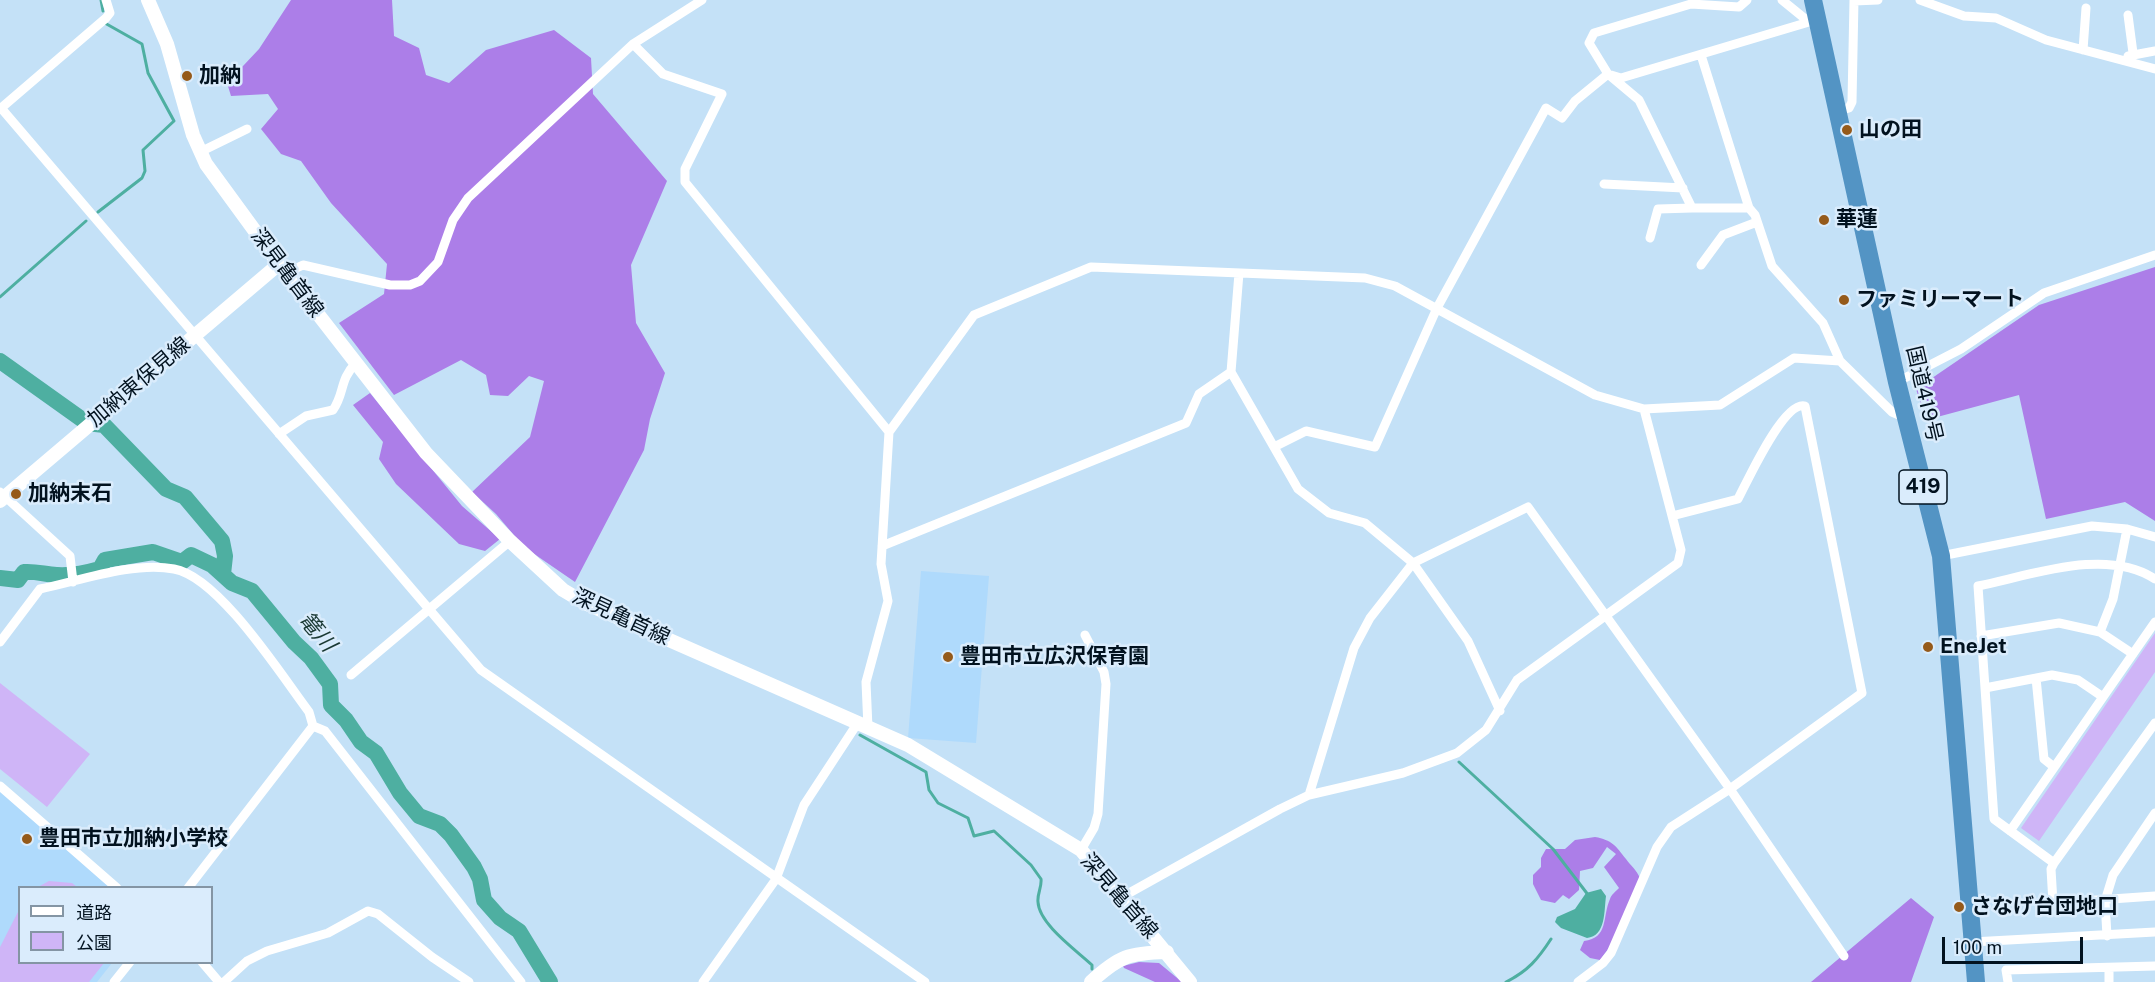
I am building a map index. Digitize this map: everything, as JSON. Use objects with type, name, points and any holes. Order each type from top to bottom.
[{"type":"highway","name":"国道419号","points":[[1813,0],[1814,22],[1838,111],[1897,382],[1941,556],[1976,982]]},
{"type":"main road","name":"深見亀首線","points":[[148,0],[178,76],[200,152],[283,268],[440,470],[510,541],[563,590],[585,603],[908,745],[1081,850],[1190,982]]},
{"type":"main road","name":"加納東保見線","points":[[2,497],[195,335],[283,268]]},
{"type":"main road","points":[[1091,982],[1113,962],[1127,955],[1167,952]]},
{"type":"street","points":[[106,0],[110,13],[106,18],[1,108],[481,670],[925,982]]},
{"type":"street","points":[[283,268],[303,265],[390,285],[410,285],[420,281],[438,262],[453,220],[463,203],[633,44],[702,0]]},
{"type":"street","points":[[1692,208],[1639,100],[1608,74],[1589,43],[1594,33],[1691,4],[1739,7],[1747,0]]},
{"type":"street","points":[[1782,0],[1814,22]]},
{"type":"street","points":[[1838,111],[1849,108],[1852,102],[1854,1],[1878,0]]},
{"type":"street","points":[[1920,0],[1964,16],[1996,18],[2046,40],[2155,69]]},
{"type":"street","points":[[2083,50],[2086,8]]},
{"type":"street","points":[[2128,15],[2133,53]]},
{"type":"street","points":[[1608,74],[1621,78],[1814,22]]},
{"type":"street","points":[[633,44],[663,74],[722,94],[685,169],[685,182],[889,432]]},
{"type":"street","points":[[2123,59],[2133,53],[2155,51]]},
{"type":"street","points":[[1701,55],[1749,207],[1757,222],[1772,266],[1823,323],[1840,361],[1892,412],[1906,418]]},
{"type":"street","points":[[1274,447],[1306,431],[1375,447],[1437,308],[1546,108],[1562,118],[1575,101],[1608,74]]},
{"type":"street","points":[[200,152],[247,129]]},
{"type":"street","points":[[1604,184],[1683,188]]},
{"type":"street","points":[[1650,238],[1658,209],[1749,207]]},
{"type":"street","points":[[1701,265],[1723,235],[1757,222]]},
{"type":"street","points":[[1897,382],[1961,349],[2044,293],[2155,255]]},
{"type":"street","points":[[703,982],[776,879],[804,806],[862,726],[866,682],[888,601],[881,564],[889,432],[974,315],[1091,267],[1365,278],[1395,286],[1595,395],[1644,409],[1720,405],[1794,358],[1840,361]]},
{"type":"street","points":[[1239,273],[1231,372],[1298,489],[1329,513],[1365,523],[1413,562],[1468,641],[1500,711]]},
{"type":"street","points":[[279,434],[306,416],[333,410],[339,403],[345,374],[356,363]]},
{"type":"street","points":[[882,546],[1186,423],[1199,394],[1231,372]]},
{"type":"street","points":[[1578,982],[1603,963],[1611,953],[1663,836],[1671,827],[1730,789],[1862,693],[1805,406],[1796,407],[1780,423],[1738,499],[1672,516]]},
{"type":"street","points":[[1122,897],[1309,795],[1403,773],[1457,753],[1486,730],[1500,711],[1517,680],[1678,563],[1681,550],[1644,409]]},
{"type":"street","points":[[2,497],[70,556],[73,580]]},
{"type":"street","points":[[1309,795],[1354,648],[1370,618],[1413,562],[1528,507],[1730,789],[1844,956]]},
{"type":"street","points":[[1941,556],[2092,526],[2127,529],[2155,537]]},
{"type":"street","points":[[2100,632],[2113,599],[2127,529]]},
{"type":"street","points":[[351,675],[510,541]]},
{"type":"street","points":[[2054,863],[1994,819],[1978,586],[2096,562],[2121,564],[2155,579]]},
{"type":"street","points":[[0,642],[40,589],[73,580],[140,568],[174,568],[202,580],[222,598],[309,712],[313,726]]},
{"type":"street","points":[[2010,831],[2155,622]]},
{"type":"street","points":[[1982,636],[2059,623],[2100,632],[2133,654]]},
{"type":"street","points":[[1081,850],[1094,828],[1098,814],[1106,684],[1104,672],[1085,635]]},
{"type":"street","points":[[1985,688],[2052,675],[2078,680],[2103,697]]},
{"type":"street","points":[[2036,678],[2044,759],[2054,767]]},
{"type":"street","points":[[190,886],[313,726]]},
{"type":"street","points":[[313,726],[325,731],[521,982]]},
{"type":"street","points":[[2153,729],[2051,869],[2053,903],[2155,896]]},
{"type":"street","points":[[0,786],[115,886]]},
{"type":"street","points":[[2107,936],[2105,901],[2113,875],[2155,813]]},
{"type":"street","points":[[224,982],[240,967],[257,956],[277,947],[328,933],[368,911],[378,914],[432,957],[469,982]]},
{"type":"street","points":[[1971,942],[2155,932]]},
{"type":"street","points":[[114,982],[128,964]]},
{"type":"street","points":[[203,964],[219,982]]},
{"type":"street","points":[[2008,982],[2006,970],[2155,966]]},
{"type":"street","points":[[2109,968],[2109,982]]},
{"type":"shaded area","points":[[291,0],[392,0],[394,36],[419,48],[426,75],[449,83],[486,50],[554,30],[591,58],[593,94],[667,181],[631,265],[636,323],[665,373],[650,419],[644,450],[575,582],[524,547],[496,514],[472,492],[530,437],[544,381],[529,376],[508,396],[490,395],[486,375],[461,360],[394,395],[339,323],[384,294],[387,264],[331,203],[301,161],[281,154],[261,129],[278,109],[268,94],[231,96],[227,83],[259,49]]},
{"type":"shaded area","points":[[2155,267],[2155,521],[2125,502],[2046,519],[2019,395],[1926,420],[1916,389],[2039,305]]},
{"type":"shaded area","points":[[370,393],[462,506],[500,539],[485,551],[459,544],[396,484],[379,459],[383,442],[353,405]]},
{"type":"shaded area","name":"豊田市立広沢保育園","points":[[921,571],[989,576],[976,743],[908,738]]},
{"type":"shaded area","name":"豊田市立加納小学校","points":[[0,790],[108,886],[18,886],[18,964],[111,964],[97,982],[0,982]]},
{"type":"shaded area","points":[[1595,837],[1606,840],[1616,847],[1640,878],[1617,937],[1600,960],[1590,958],[1580,950],[1584,941],[1592,939],[1601,931],[1611,898],[1619,888],[1604,867],[1616,854],[1607,847],[1593,868],[1580,871],[1579,890],[1569,899],[1563,895],[1555,903],[1541,900],[1533,884],[1533,875],[1541,867],[1541,858],[1546,849],[1565,849],[1575,840]]},
{"type":"shaded area","points":[[1601,889],[1606,896],[1603,922],[1598,933],[1587,938],[1561,928],[1555,922],[1557,917],[1575,909],[1586,893]]},
{"type":"shaded area","points":[[1911,898],[1934,917],[1911,982],[1811,982]]},
{"type":"shaded area","points":[[1139,962],[1159,963],[1182,982],[1155,982],[1123,966]]},
{"type":"green space","points":[[2155,633],[2155,672],[2039,841],[2021,828]]},
{"type":"green space","points":[[0,683],[90,754],[47,807],[0,769]]},
{"type":"green space","points":[[49,881],[72,883],[76,886],[40,886]]},
{"type":"green space","points":[[18,912],[18,964],[103,964],[89,982],[0,982],[0,947]]},
{"type":"waterway","points":[[101,0],[103,11]]},
{"type":"waterway","points":[[98,212],[142,178],[145,171],[143,150],[174,121],[148,73],[142,44],[103,22]]},
{"type":"waterway","points":[[0,297],[86,221]]},
{"type":"waterway","name":"篭川","points":[[0,361],[87,423],[104,425],[166,489],[185,497],[222,541],[225,556],[223,574]]},
{"type":"waterway","name":"篭川","points":[[0,578],[18,580],[24,572],[53,575],[79,574],[100,569],[105,560],[153,552],[182,562],[191,555],[212,565],[232,583],[252,591],[294,642],[311,658],[330,684],[331,705],[346,720],[361,742],[376,753],[400,793],[419,816],[440,824],[451,835],[474,867],[480,879],[484,900],[500,918],[519,931],[550,982]]},
{"type":"waterway","points":[[860,735],[926,772],[929,790],[938,803],[968,818],[974,836],[994,831],[1031,865],[1041,879],[1038,902],[1045,919],[1059,936],[1092,965],[1092,969]]},
{"type":"waterway","points":[[1459,762],[1553,849],[1589,896]]},
{"type":"waterway","points":[[1506,982],[1532,964],[1551,939]]},
{"type":"place","name":"加納","points":[[187,76]]},
{"type":"place","name":"山の田","points":[[1847,130]]},
{"type":"place","name":"華蓮","points":[[1824,220]]},
{"type":"place","name":"ファミリーマート","points":[[1844,300]]},
{"type":"place","name":"加納末石","points":[[16,494]]},
{"type":"place","name":"EneJet","points":[[1928,647]]},
{"type":"place","name":"豊田市立広沢保育園","points":[[948,657]]},
{"type":"place","name":"豊田市立加納小学校","points":[[27,839]]},
{"type":"place","name":"さなげ台団地口","points":[[1959,907]]}]
